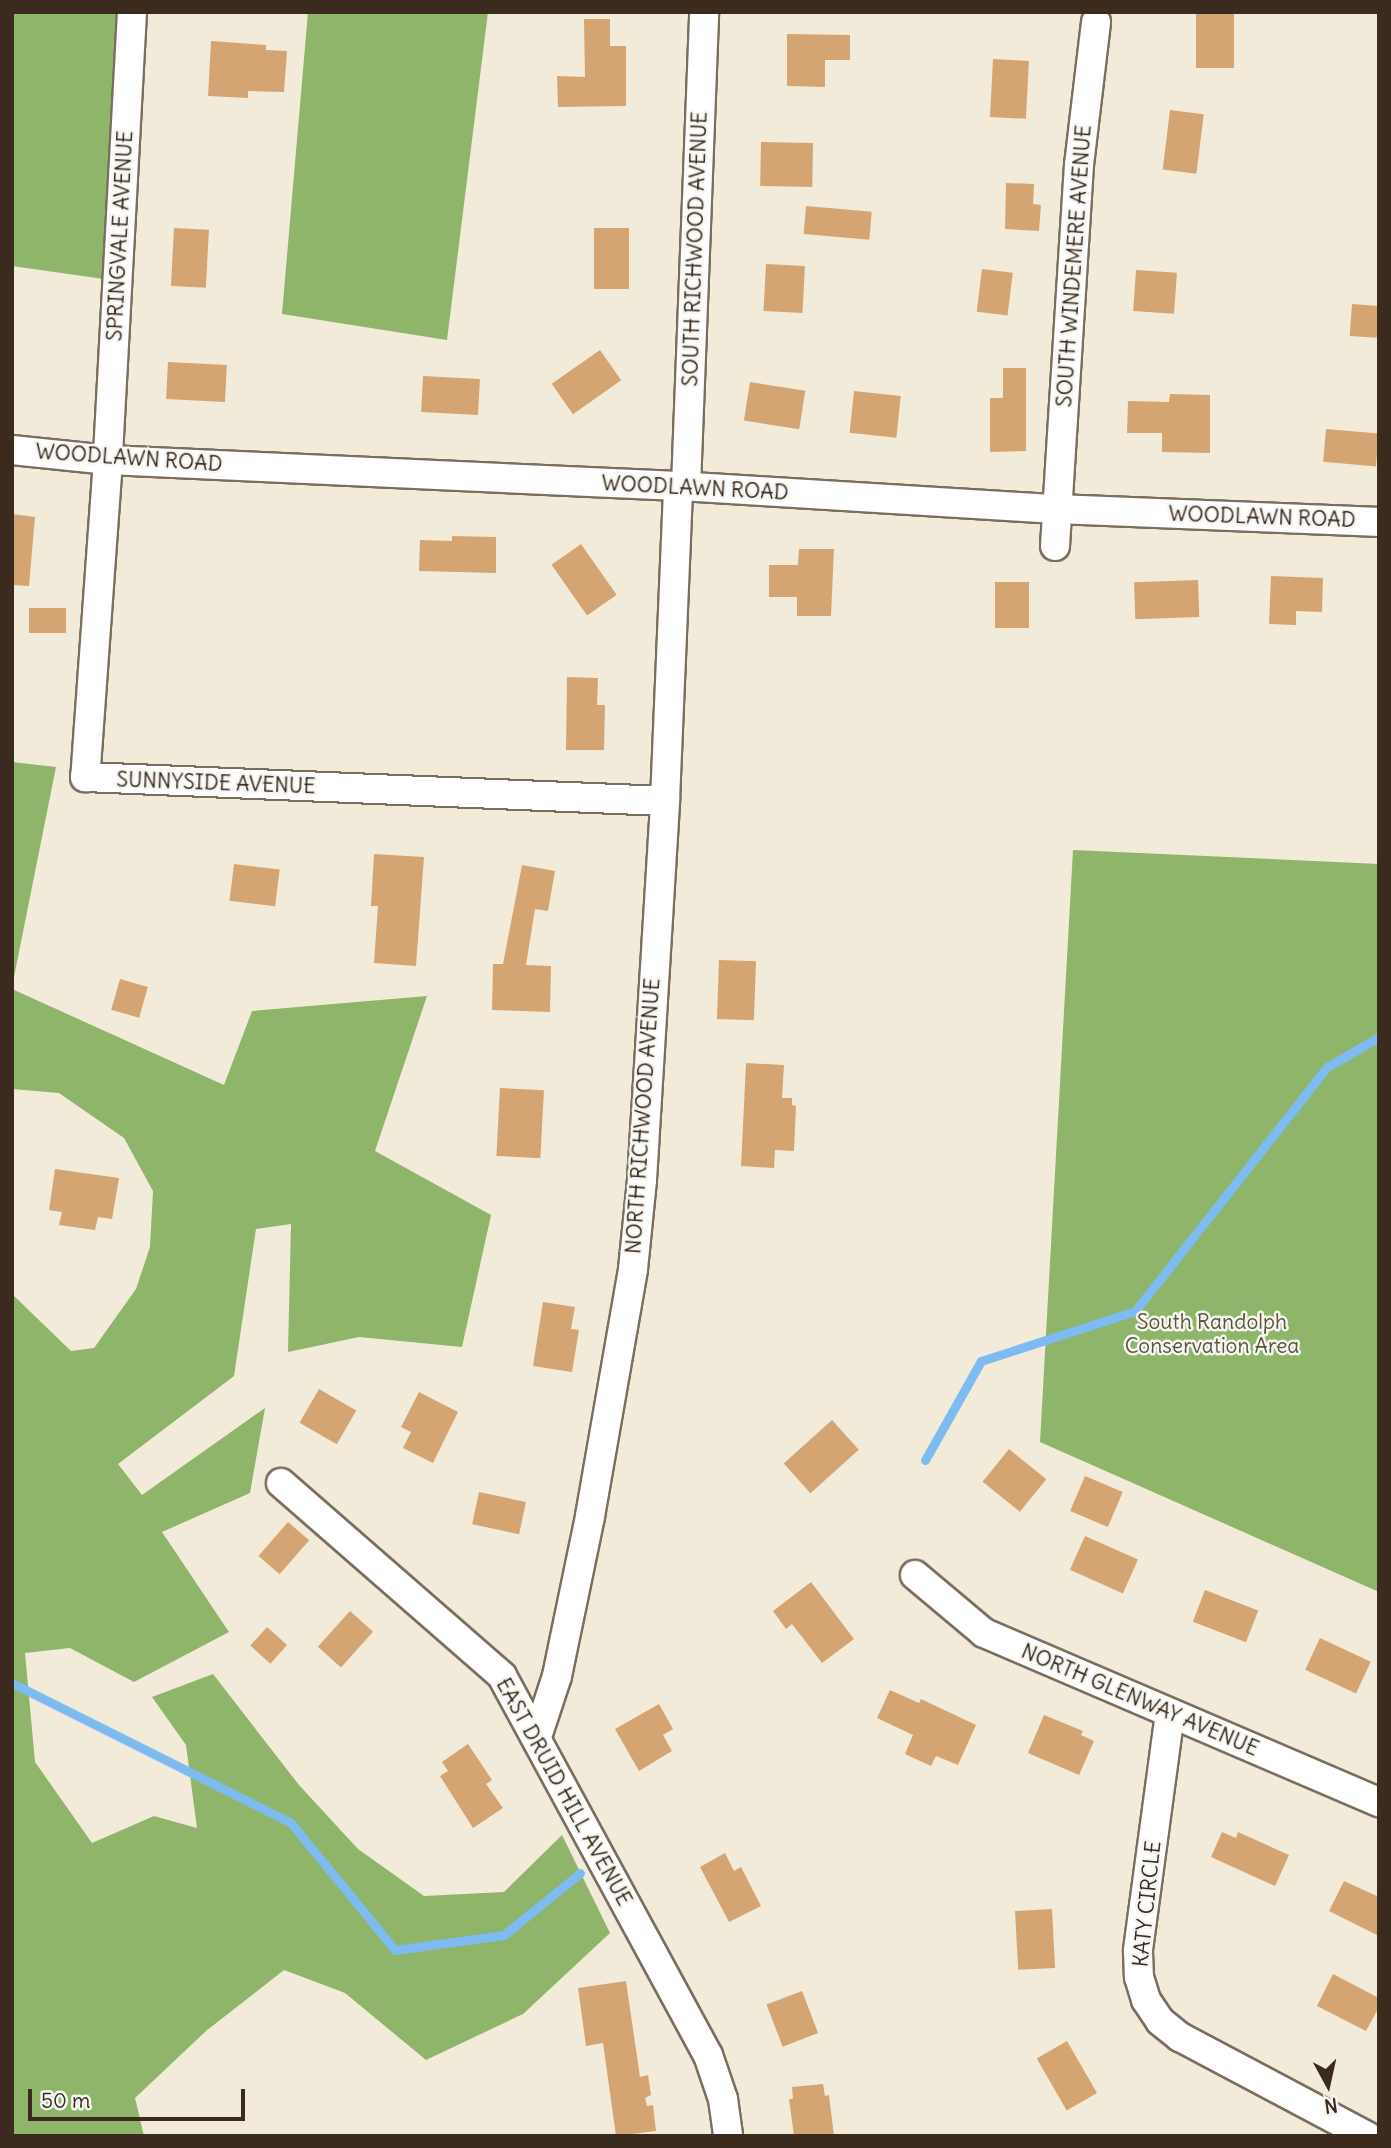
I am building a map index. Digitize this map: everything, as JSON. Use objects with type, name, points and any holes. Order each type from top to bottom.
[{"type":"street","name":"SPRINGVALE AVENUE","points":[[108,460],[132,12]]},
{"type":"street","name":"SOUTH RICHWOOD AVENUE","points":[[682,486],[704,12]]},
{"type":"street","name":"SOUTH WINDEMERE AVENUE","points":[[1055,546],[1079,165],[1096,22]]},
{"type":"street","name":"WOODLAWN ROAD","points":[[12,450],[108,460],[682,486],[1058,509],[1379,522]]},
{"type":"street","name":"SUNNYSIDE AVENUE","points":[[108,460],[85,777],[665,801]]},
{"type":"street","name":"NORTH RICHWOOD AVENUE","points":[[537,1737],[557,1676],[590,1516],[633,1269],[642,1180],[682,486]]},
{"type":"street","name":"EAST DRUID HILL AVENUE","points":[[281,1483],[502,1676],[708,2055],[723,2099],[728,2136]]},
{"type":"street","name":"NORTH GLENWAY AVENUE","points":[[915,1575],[984,1633],[1379,1802]]},
{"type":"street","name":"KATY CIRCLE","points":[[1170,1713],[1138,1951],[1139,1977],[1146,2000],[1160,2021],[1180,2037],[1367,2136]]},
{"type":"green space","points":[[12,12],[132,12],[118,281],[12,266]]},
{"type":"green space","points":[[308,12],[488,12],[447,340],[282,314]]},
{"type":"green space","points":[[12,762],[56,767],[12,987]]},
{"type":"green space","name":"South Randolph Conservation Area","points":[[1073,850],[1379,864],[1379,1592],[1040,1442]]},
{"type":"green space","points":[[12,989],[224,1085],[252,1011],[427,996],[375,1151],[491,1215],[462,1347],[359,1337],[288,1352],[291,1224],[256,1229],[234,1376],[118,1464],[142,1495],[265,1408],[250,1493],[162,1532],[229,1632],[134,1682],[70,1648],[25,1653],[35,1762],[92,1843],[154,1816],[197,1828],[186,1745],[152,1697],[213,1674],[299,1785],[358,1849],[424,1896],[504,1892],[562,1835],[610,1933],[523,2014],[426,2060],[345,1993],[284,1970],[206,2031],[135,2098],[144,2136],[12,2136],[12,1294],[71,1351],[94,1348],[136,1289],[150,1247],[153,1191],[124,1138],[59,1093],[12,1089]]},
{"type":"building","points":[[1196,12],[1234,12],[1234,68],[1196,68]]},
{"type":"building","points":[[584,19],[610,19],[610,46],[626,46],[626,106],[558,107],[557,76],[585,77]]},
{"type":"building","points":[[787,34],[850,35],[850,60],[825,60],[825,87],[787,86]]},
{"type":"building","points":[[211,41],[266,45],[266,50],[287,51],[284,92],[248,91],[248,98],[208,96]]},
{"type":"building","points":[[993,59],[1029,61],[1026,119],[990,117]]},
{"type":"building","points":[[1170,110],[1204,114],[1196,174],[1163,170]]},
{"type":"building","points":[[761,142],[813,143],[812,187],[760,186]]},
{"type":"building","points":[[1006,183],[1034,184],[1033,204],[1041,205],[1039,231],[1005,229]]},
{"type":"building","points":[[806,206],[872,212],[869,240],[804,234]]},
{"type":"building","points":[[174,228],[209,230],[206,288],[171,286]]},
{"type":"building","points":[[594,228],[629,228],[629,289],[594,289]]},
{"type":"building","points":[[766,264],[805,266],[802,313],[764,311]]},
{"type":"building","points":[[982,269],[1013,273],[1008,315],[977,312]]},
{"type":"building","points":[[1136,270],[1177,273],[1174,314],[1133,311]]},
{"type":"building","points":[[1352,304],[1379,306],[1377,338],[1350,336]]},
{"type":"building","points":[[600,350],[621,380],[573,414],[552,384]]},
{"type":"building","points":[[168,362],[227,365],[225,402],[166,399]]},
{"type":"building","points":[[1003,368],[1026,368],[1026,451],[990,452],[990,398],[1003,398]]},
{"type":"building","points":[[423,376],[480,379],[478,415],[421,412]]},
{"type":"building","points":[[750,382],[805,391],[799,429],[744,421]]},
{"type":"building","points":[[854,391],[901,396],[896,438],[850,433]]},
{"type":"building","points":[[1170,394],[1210,395],[1210,453],[1162,452],[1162,433],[1127,433],[1128,401],[1169,402]]},
{"type":"building","points":[[1326,429],[1379,434],[1376,466],[1323,462]]},
{"type":"building","points":[[12,514],[35,517],[29,586],[12,585]]},
{"type":"building","points":[[452,536],[496,537],[496,573],[419,571],[420,540],[452,541]]},
{"type":"building","points":[[581,544],[617,595],[587,615],[552,565]]},
{"type":"building","points":[[799,549],[834,549],[831,616],[797,616],[797,597],[769,597],[769,565],[798,565]]},
{"type":"building","points":[[1271,576],[1323,578],[1322,612],[1296,611],[1296,625],[1269,624]]},
{"type":"building","points":[[1198,580],[1199,617],[1135,619],[1134,582]]},
{"type":"building","points":[[995,582],[1029,582],[1029,628],[995,628]]},
{"type":"building","points":[[29,608],[66,608],[66,633],[29,633]]},
{"type":"building","points":[[567,677],[598,678],[597,705],[605,705],[604,750],[566,750]]},
{"type":"building","points":[[374,854],[424,857],[416,966],[374,963],[378,906],[371,906]]},
{"type":"building","points":[[234,864],[280,870],[275,906],[229,901]]},
{"type":"building","points":[[522,865],[555,871],[548,911],[535,909],[526,965],[551,966],[550,1012],[492,1010],[493,964],[503,964]]},
{"type":"building","points":[[719,960],[756,961],[754,1020],[717,1019]]},
{"type":"building","points":[[120,979],[148,987],[139,1018],[111,1010]]},
{"type":"building","points":[[746,1063],[784,1065],[782,1098],[792,1098],[792,1105],[796,1106],[794,1151],[775,1150],[774,1168],[741,1166]]},
{"type":"building","points":[[500,1088],[544,1090],[540,1158],[496,1156]]},
{"type":"building","points":[[55,1169],[119,1178],[112,1219],[98,1217],[95,1230],[59,1225],[62,1212],[49,1210]]},
{"type":"building","points":[[543,1302],[575,1307],[571,1329],[579,1330],[572,1372],[533,1366]]},
{"type":"building","points":[[319,1389],[356,1410],[337,1444],[299,1423]]},
{"type":"building","points":[[419,1392],[458,1412],[433,1463],[403,1448],[411,1432],[401,1427]]},
{"type":"building","points":[[832,1420],[859,1450],[810,1493],[784,1463]]},
{"type":"building","points":[[1009,1449],[1046,1479],[1020,1512],[983,1482]]},
{"type":"building","points":[[1085,1476],[1123,1492],[1108,1527],[1070,1511]]},
{"type":"building","points":[[479,1492],[526,1502],[519,1534],[472,1524]]},
{"type":"building","points":[[288,1522],[309,1540],[280,1574],[258,1556]]},
{"type":"building","points":[[1085,1536],[1138,1560],[1123,1593],[1070,1570]]},
{"type":"building","points":[[811,1582],[854,1639],[822,1663],[792,1624],[786,1629],[773,1611]]},
{"type":"building","points":[[1205,1590],[1258,1610],[1246,1642],[1193,1622]]},
{"type":"building","points":[[350,1611],[373,1632],[341,1667],[318,1647]]},
{"type":"building","points":[[267,1627],[287,1645],[270,1664],[250,1646]]},
{"type":"building","points":[[1320,1638],[1371,1662],[1356,1693],[1305,1670]]},
{"type":"building","points":[[890,1690],[919,1703],[921,1699],[976,1725],[958,1765],[936,1756],[931,1766],[905,1754],[913,1735],[877,1718]]},
{"type":"building","points":[[659,1704],[673,1729],[663,1735],[672,1751],[639,1771],[615,1729]]},
{"type":"building","points":[[1044,1715],[1083,1731],[1081,1735],[1094,1741],[1079,1775],[1028,1753]]},
{"type":"building","points":[[468,1744],[492,1780],[486,1784],[503,1808],[473,1828],[440,1776],[448,1771],[442,1762]]},
{"type":"building","points":[[1222,1832],[1236,1838],[1238,1832],[1289,1855],[1275,1886],[1211,1857]]},
{"type":"building","points":[[725,1853],[734,1871],[741,1867],[761,1906],[729,1922],[700,1867]]},
{"type":"building","points":[[1344,1881],[1379,1897],[1379,1936],[1329,1911]]},
{"type":"building","points":[[1052,1909],[1055,1968],[1018,1970],[1015,1911]]},
{"type":"building","points":[[1333,1974],[1379,1998],[1379,2007],[1366,2031],[1317,2006]]},
{"type":"building","points":[[626,1981],[640,2077],[648,2075],[651,2095],[645,2098],[647,2106],[653,2105],[656,2131],[616,2136],[603,2043],[586,2046],[578,1988]]},
{"type":"building","points":[[802,1991],[818,2033],[783,2047],[767,2005]]},
{"type":"building","points":[[1067,2041],[1097,2093],[1067,2110],[1037,2058]]},
{"type":"building","points":[[823,2084],[825,2096],[829,2095],[834,2136],[794,2136],[789,2099],[793,2099],[792,2087]]},
{"type":"waterway","points":[[925,1460],[981,1361],[1135,1311],[1327,1067],[1379,1037]]},
{"type":"waterway","points":[[12,1683],[291,1823],[395,1950],[504,1935],[580,1873]]}]
